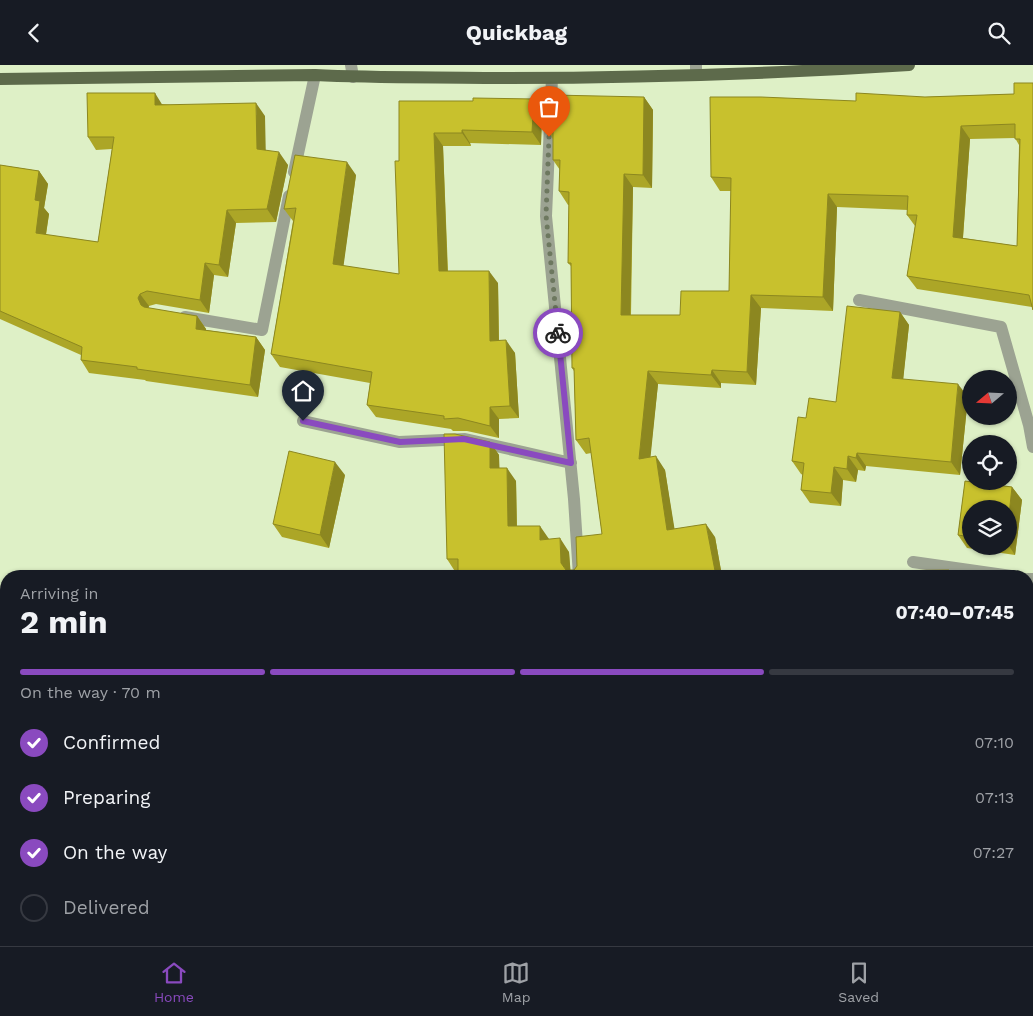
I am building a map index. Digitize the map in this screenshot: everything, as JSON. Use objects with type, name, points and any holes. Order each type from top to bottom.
[{"type":"main road","points":[[0,79],[314,75],[352,71],[552,78],[696,70],[909,65]]},
{"type":"street","points":[[174,315],[262,330],[314,75]]},
{"type":"street","points":[[552,78],[546,215],[571,463],[579,570]]},
{"type":"street","points":[[859,300],[1001,327],[1029,425],[1033,447]]},
{"type":"street","points":[[303,421],[400,442],[464,439],[571,463]]},
{"type":"street","points":[[913,562],[968,570]]},
{"type":"building","points":[[1014,83],[1033,83],[1033,310],[1029,295],[907,276],[917,215],[907,215],[908,196],[828,194],[823,297],[751,295],[747,372],[712,370],[711,375],[648,371],[639,459],[656,456],[667,530],[706,524],[715,570],[574,570],[577,566],[576,537],[602,534],[589,438],[576,440],[574,368],[572,368],[571,263],[568,263],[569,192],[559,191],[560,160],[553,160],[553,132],[548,132],[549,98],[553,98],[553,95],[644,97],[643,175],[624,174],[621,315],[680,315],[681,291],[729,291],[731,178],[711,177],[710,97],[856,101],[856,93],[925,97],[1014,94]],"holes":[[[1015,124],[1015,139],[1020,139],[1017,246],[953,237],[961,126]]]},
{"type":"building","points":[[87,93],[155,93],[155,105],[256,103],[257,149],[279,152],[267,209],[227,210],[219,265],[205,263],[200,300],[147,291],[140,294],[138,298],[144,307],[197,316],[196,329],[256,337],[250,385],[81,360],[82,347],[0,311],[0,165],[39,171],[35,200],[40,201],[36,233],[98,242],[114,137],[88,137]]},
{"type":"building","points":[[473,98],[534,99],[532,132],[462,130],[462,133],[434,133],[439,271],[489,271],[490,341],[506,340],[510,406],[490,407],[490,426],[458,418],[444,419],[444,416],[367,405],[372,372],[271,354],[296,208],[284,209],[295,155],[347,162],[333,264],[399,274],[395,161],[399,161],[399,101],[473,101]]},
{"type":"building","points":[[847,306],[900,312],[892,378],[958,384],[951,462],[857,453],[856,458],[848,456],[847,469],[834,467],[831,493],[801,490],[804,463],[792,461],[798,417],[806,418],[809,398],[836,402]]},
{"type":"building","points":[[444,434],[455,434],[490,442],[490,468],[507,468],[508,526],[540,526],[540,540],[560,538],[561,563],[566,570],[458,570],[458,559],[447,559]]},
{"type":"building","points":[[289,451],[335,462],[320,535],[273,524]]},
{"type":"building","points":[[964,490],[1012,490],[1011,500],[963,500]]},
{"type":"building","points":[[962,504],[962,536],[958,535]]},
{"type":"way so far","points":[[549,137],[546,215],[558,333]]},
{"type":"route","points":[[303,421],[400,442],[464,439],[571,463],[558,333]]}]
